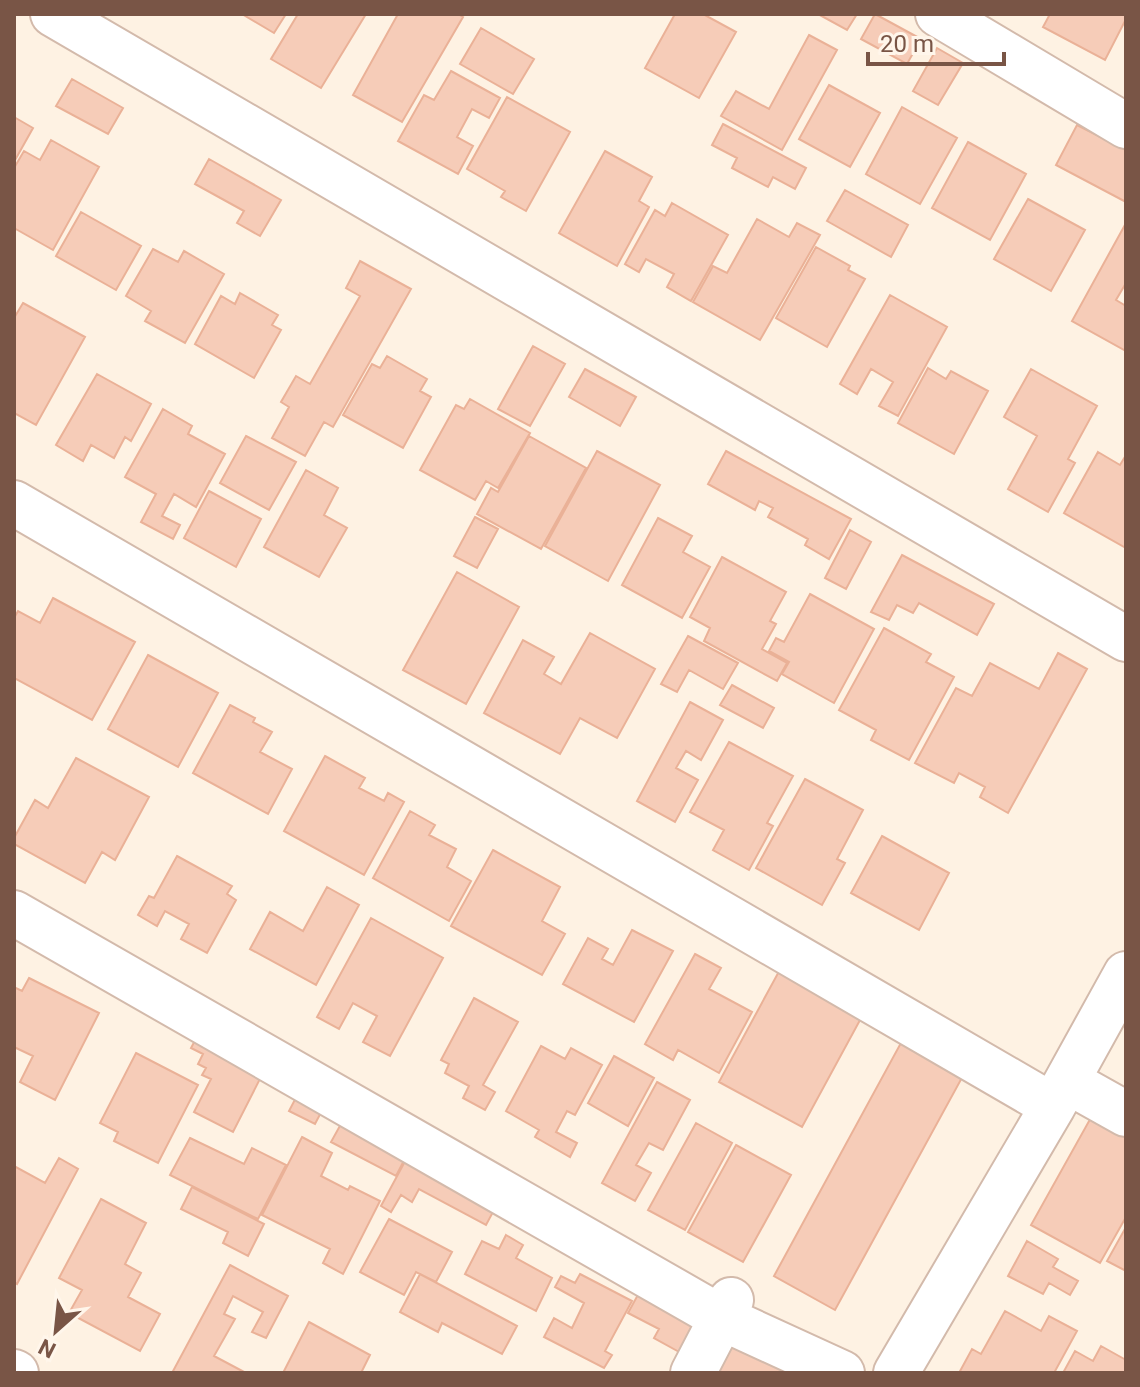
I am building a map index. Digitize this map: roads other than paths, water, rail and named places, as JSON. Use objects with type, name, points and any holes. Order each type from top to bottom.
[{"type":"street","points":[[53,14],[1126,639]]},
{"type":"street","points":[[938,14],[1126,126]]},
{"type":"street","points":[[14,503],[1060,1093],[1126,1114]]},
{"type":"street","points":[[14,913],[842,1373]]},
{"type":"street","points":[[896,1373],[1126,974]]},
{"type":"street","points":[[693,1373],[726,1309]]}]
